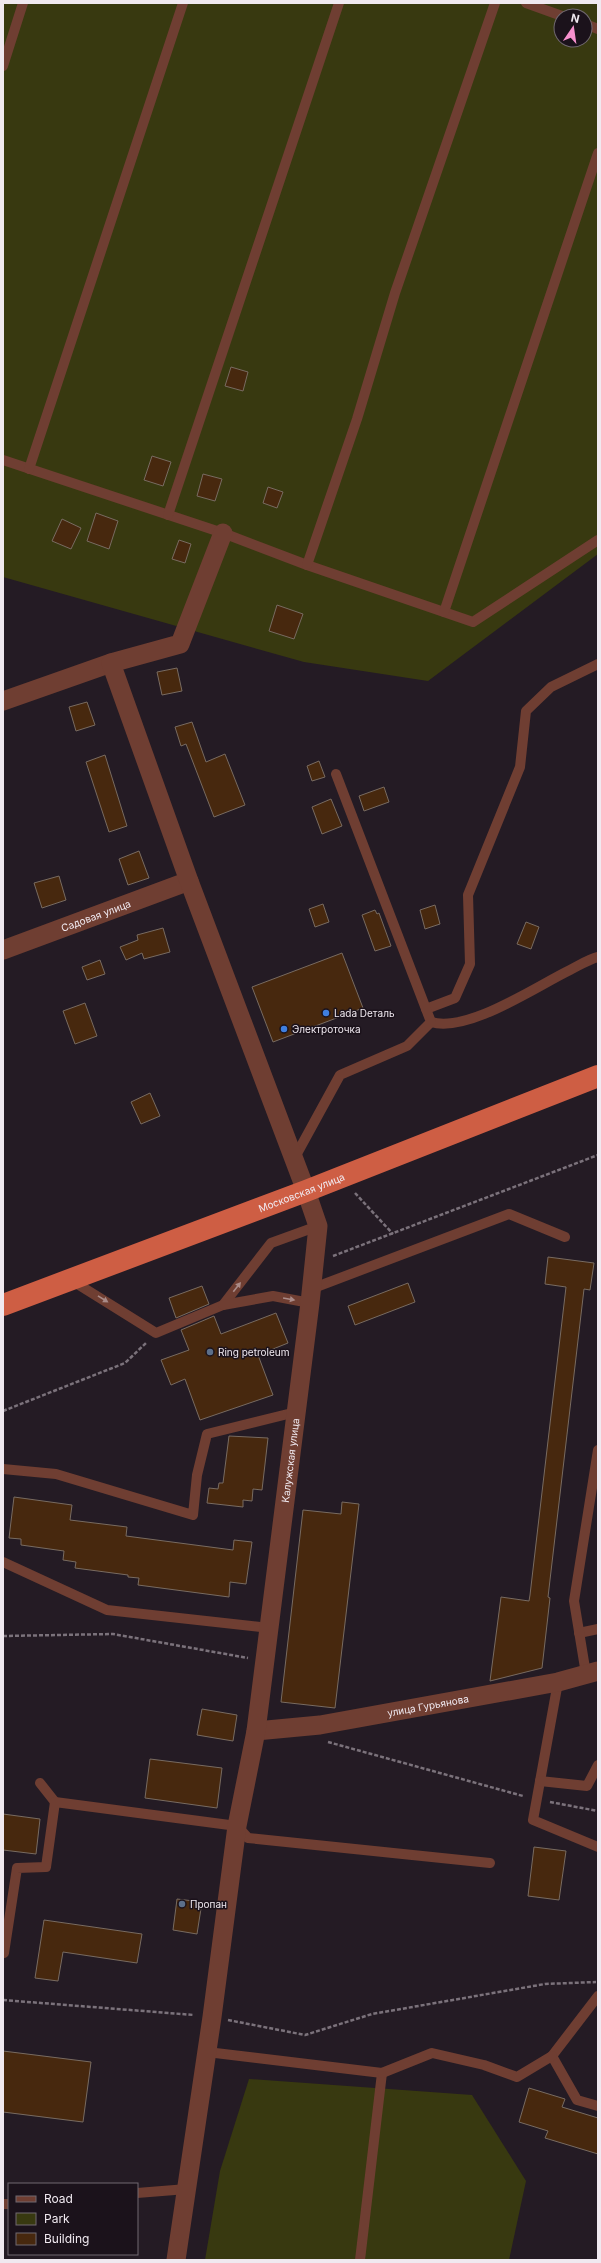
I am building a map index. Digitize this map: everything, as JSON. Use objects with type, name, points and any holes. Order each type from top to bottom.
[{"type":"highway","name":"Московская улица","points":[[3,1305],[306,1191],[598,1076]]},
{"type":"street","points":[[3,701],[111,662],[180,644],[224,533]]},
{"type":"street","name":"Калужская улица","points":[[111,662],[189,881],[318,1226],[311,1296],[256,1731],[237,1826],[212,2017],[176,2260]]},
{"type":"street","name":"Садовая улица","points":[[3,950],[189,881]]},
{"type":"street","name":"улица Гурьянова","points":[[256,1731],[320,1725],[558,1682],[592,1673]]},
{"type":"lane","points":[[3,66],[23,3]]},
{"type":"lane","points":[[29,469],[183,3]]},
{"type":"lane","points":[[168,515],[339,3]]},
{"type":"lane","points":[[307,565],[357,419],[395,293],[495,3]]},
{"type":"lane","points":[[526,3],[553,13]]},
{"type":"lane","points":[[444,612],[598,153]]},
{"type":"lane","points":[[3,460],[224,533],[307,565],[473,622],[598,540]]},
{"type":"lane","points":[[426,1009],[454,998],[470,964],[468,895],[520,768],[526,710],[551,686],[598,664]]},
{"type":"lane","points":[[336,774],[431,1022]]},
{"type":"lane","points":[[431,1022],[441,1025],[477,1018],[547,981],[598,957]]},
{"type":"lane","points":[[294,1159],[340,1075],[407,1046],[431,1022]]},
{"type":"lane","points":[[70,1279],[156,1333],[223,1305],[273,1296],[311,1296],[509,1214],[565,1237]]},
{"type":"lane","points":[[223,1305],[271,1244],[318,1226]]},
{"type":"lane","points":[[3,1469],[56,1474],[193,1515],[197,1475],[208,1434],[296,1412]]},
{"type":"lane","points":[[592,1673],[579,1633],[574,1601],[598,1450]]},
{"type":"lane","points":[[3,1562],[107,1610],[269,1628]]},
{"type":"lane","points":[[579,1633],[598,1629]]},
{"type":"lane","points":[[558,1682],[540,1781],[538,1800],[533,1820],[598,1847]]},
{"type":"lane","points":[[540,1781],[588,1786],[598,1765]]},
{"type":"lane","points":[[4,1953],[17,1868],[46,1867],[55,1802],[40,1783]]},
{"type":"lane","points":[[55,1802],[69,1799],[237,1826],[248,1838],[490,1863]]},
{"type":"lane","points":[[207,2052],[382,2073],[432,2053],[484,2065],[517,2077],[552,2056],[598,1996]]},
{"type":"lane","points":[[552,2056],[577,2100],[598,2106]]},
{"type":"lane","points":[[360,2260],[382,2073]]},
{"type":"lane","points":[[138,2193],[186,2189]]},
{"type":"path","points":[[314,1264],[598,1155]]},
{"type":"path","points":[[3,1411],[125,1363],[156,1333]]},
{"type":"path","points":[[3,1636],[112,1634],[265,1661]]},
{"type":"path","points":[[320,1725],[329,1743],[538,1800],[598,1811]]},
{"type":"path","points":[[3,2000],[212,2017],[305,2035],[372,2014],[545,1984],[598,1982]]},
{"type":"green space","points":[[3,3],[598,3],[598,554],[428,681],[304,662],[3,577]]},
{"type":"green space","points":[[249,2079],[472,2095],[526,2181],[509,2260],[205,2260],[220,2171]]},
{"type":"building","points":[[231,367],[248,372],[243,391],[225,386]]},
{"type":"building","points":[[152,456],[171,462],[163,486],[144,480]]},
{"type":"building","points":[[203,474],[222,479],[215,501],[197,496]]},
{"type":"building","points":[[268,487],[283,492],[277,508],[263,503]]},
{"type":"building","points":[[96,513],[118,521],[109,549],[87,541]]},
{"type":"building","points":[[62,519],[81,528],[71,549],[52,541]]},
{"type":"building","points":[[179,540],[191,544],[185,563],[172,559]]},
{"type":"building","points":[[277,605],[303,614],[294,639],[269,631]]},
{"type":"building","points":[[177,668],[182,691],[162,695],[157,672]]},
{"type":"building","points":[[87,702],[95,725],[76,731],[69,707]]},
{"type":"building","points":[[192,722],[206,762],[225,754],[245,805],[214,817],[186,744],[181,746],[175,727]]},
{"type":"building","points":[[105,755],[127,826],[109,832],[86,762]]},
{"type":"building","points":[[319,761],[325,777],[312,781],[307,766]]},
{"type":"building","points":[[384,787],[389,802],[364,811],[359,796]]},
{"type":"building","points":[[331,799],[342,826],[322,834],[312,807]]},
{"type":"building","points":[[139,851],[149,878],[128,885],[119,859]]},
{"type":"building","points":[[59,876],[66,900],[42,908],[34,883]]},
{"type":"building","points":[[323,904],[329,922],[315,927],[309,909]]},
{"type":"building","points":[[435,905],[440,924],[425,929],[420,910]]},
{"type":"building","points":[[375,910],[377,914],[379,913],[391,946],[375,951],[362,915]]},
{"type":"building","points":[[526,922],[539,927],[531,949],[517,944]]},
{"type":"building","points":[[163,928],[170,952],[144,959],[142,953],[126,960],[120,947],[138,940],[137,935]]},
{"type":"building","points":[[342,953],[363,1008],[273,1042],[252,987]]},
{"type":"building","points":[[100,960],[105,974],[87,980],[82,967]]},
{"type":"building","points":[[85,1003],[97,1036],[75,1044],[63,1011]]},
{"type":"building","points":[[150,1093],[160,1116],[141,1124],[131,1102]]},
{"type":"building","points":[[548,1257],[594,1263],[590,1290],[584,1289],[548,1597],[550,1598],[542,1668],[490,1681],[501,1597],[529,1601],[530,1595],[566,1287],[545,1284]]},
{"type":"building","points":[[408,1283],[415,1302],[355,1325],[348,1306]]},
{"type":"building","points":[[202,1286],[209,1304],[176,1318],[169,1298]]},
{"type":"building","points":[[276,1313],[288,1343],[258,1355],[273,1395],[200,1420],[185,1379],[171,1385],[161,1360],[189,1350],[181,1330],[214,1316],[221,1334]]},
{"type":"building","points":[[229,1436],[268,1438],[262,1490],[253,1489],[252,1501],[243,1500],[243,1507],[207,1503],[209,1488],[218,1489],[219,1483],[223,1483]]},
{"type":"building","points":[[14,1497],[72,1505],[70,1520],[127,1527],[126,1536],[233,1550],[234,1540],[252,1542],[246,1584],[230,1582],[229,1597],[138,1585],[139,1578],[128,1577],[128,1575],[75,1568],[76,1562],[63,1560],[64,1551],[21,1545],[21,1539],[9,1538]]},
{"type":"building","points":[[342,1502],[359,1504],[335,1708],[281,1702],[303,1510],[341,1514]]},
{"type":"building","points":[[202,1709],[237,1715],[233,1741],[197,1735]]},
{"type":"building","points":[[150,1759],[222,1768],[217,1808],[145,1798]]},
{"type":"building","points":[[3,1814],[40,1819],[36,1854],[3,1850]]},
{"type":"building","points":[[534,1847],[566,1851],[559,1900],[528,1896]]},
{"type":"building","points":[[177,1899],[202,1902],[197,1934],[173,1930]]},
{"type":"building","points":[[44,1920],[142,1934],[137,1963],[63,1952],[58,1981],[35,1978]]},
{"type":"building","points":[[3,2051],[91,2062],[83,2122],[3,2112]]},
{"type":"building","points":[[529,2088],[565,2099],[562,2107],[598,2118],[598,2154],[545,2138],[548,2131],[519,2122]]},
{"type":"place","name":"Lada Dеталь","points":[[326,1013]]},
{"type":"place","name":"Электроточка","points":[[284,1029]]},
{"type":"place","name":"Ring petroleum","points":[[210,1352]]},
{"type":"place","name":"Пропан","points":[[182,1904]]}]
